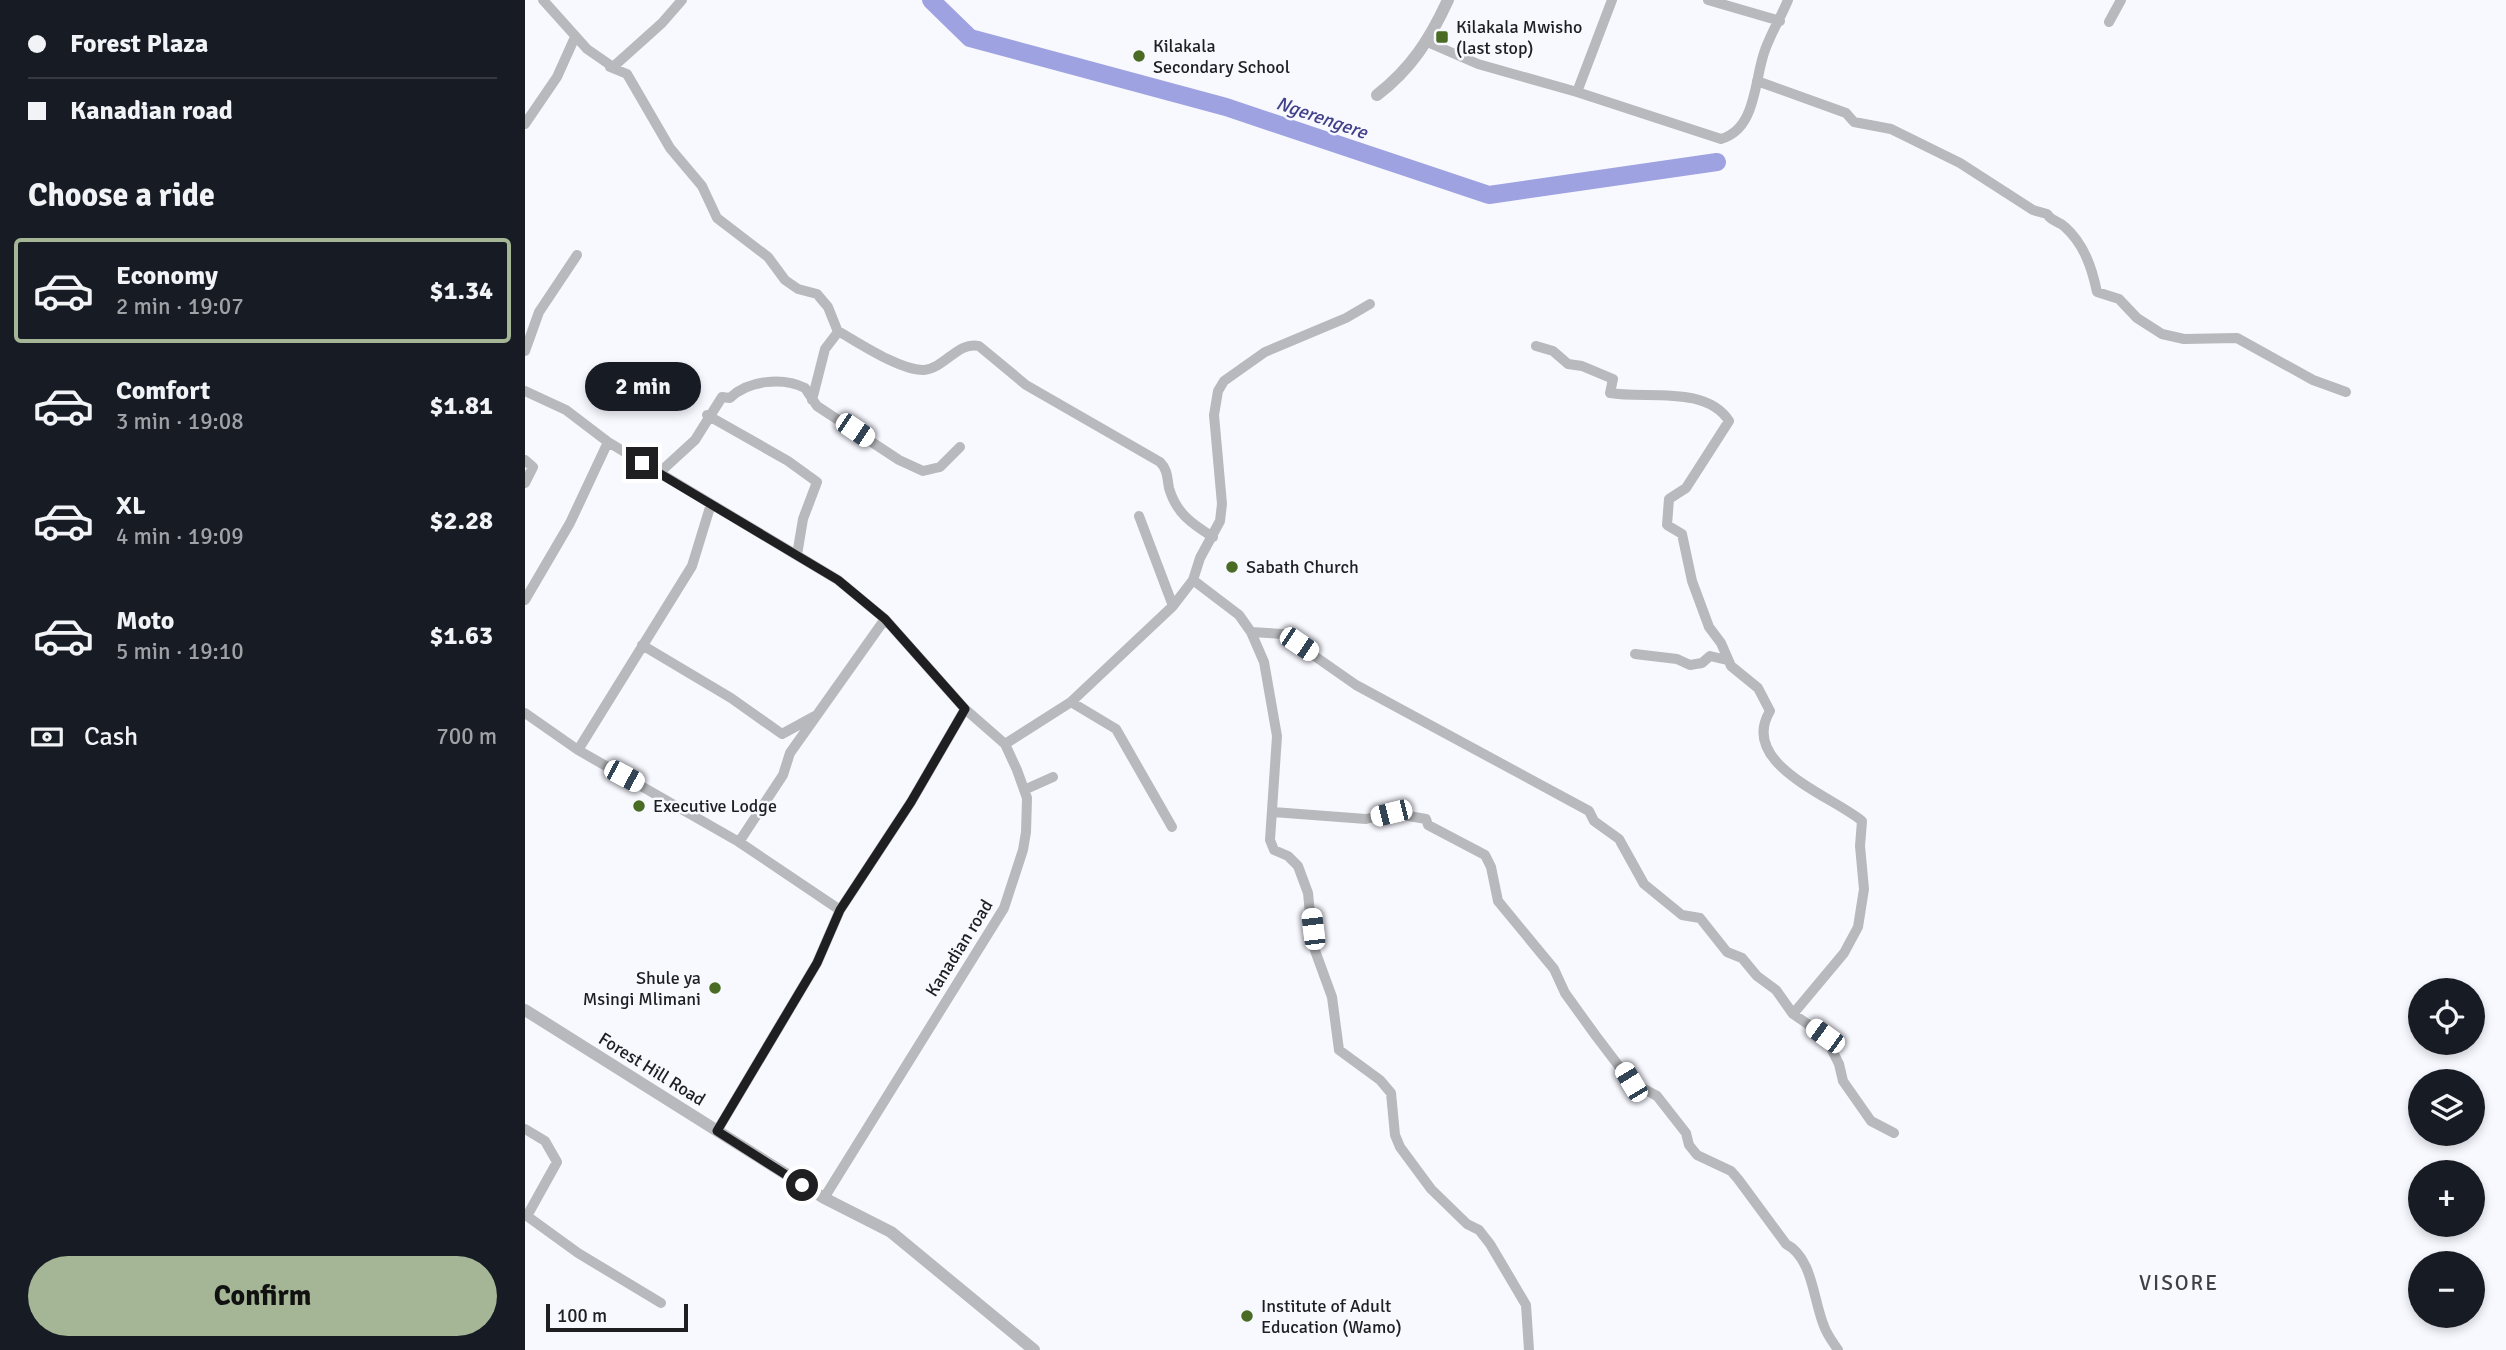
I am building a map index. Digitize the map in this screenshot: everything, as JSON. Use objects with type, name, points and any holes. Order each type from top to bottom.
[{"type":"street","points":[[543,0],[575,37],[610,67],[627,74],[670,148],[702,186],[717,218],[768,257],[785,280],[798,289],[817,294],[828,307],[838,331],[898,363],[919,369],[938,365],[966,346],[979,346],[1026,386],[1160,462],[1167,471],[1172,498],[1187,521],[1213,537]]},
{"type":"street","points":[[610,67],[627,57],[675,12],[682,0]]},
{"type":"street","points":[[1377,95],[1410,68],[1448,0]]},
{"type":"street","points":[[1577,92],[1612,0]]},
{"type":"street","points":[[1708,0],[1780,21]]},
{"type":"street","points":[[1425,41],[1478,64],[1577,92],[1721,139],[1732,135],[1745,122],[1765,50],[1788,0]]},
{"type":"street","points":[[2109,22],[2120,0]]},
{"type":"street","points":[[525,124],[557,77],[575,37]]},
{"type":"street","points":[[1757,81],[1846,113],[1854,122],[1882,126],[1910,138],[1960,163],[2032,210],[2047,214],[2050,219],[2063,225],[2090,263],[2097,292],[2119,299],[2150,329],[2184,339],[2237,338],[2313,380],[2346,392]]},
{"type":"street","points":[[525,351],[539,312],[577,255]]},
{"type":"street","points":[[1005,744],[1071,702],[1173,606],[1193,580],[1200,558],[1220,521],[1222,504],[1214,425],[1216,398],[1221,385],[1231,374],[1265,352],[1346,318],[1370,304]]},
{"type":"street","points":[[812,400],[825,349],[838,331]]},
{"type":"street","points":[[1535,346],[1553,351],[1568,364],[1582,366],[1613,379],[1610,393],[1696,398],[1728,419],[1686,488],[1669,499],[1667,525],[1682,534],[1692,581],[1705,621],[1721,643],[1727,660],[1758,688],[1770,711],[1766,718],[1765,732],[1769,756],[1785,772],[1862,821],[1860,846],[1864,889],[1858,927],[1844,953],[1793,1014]]},
{"type":"street","points":[[659,473],[695,440],[707,415],[722,397],[730,398],[743,388],[764,383],[801,386],[812,400],[923,471],[940,467],[960,447]]},
{"type":"street","name":"Kanadian road","points":[[525,391],[566,410],[608,442],[838,580],[885,619],[965,709],[1005,744],[1024,790],[1027,807],[1023,850],[1004,908],[824,1198]]},
{"type":"street","points":[[707,415],[788,461],[817,482],[803,519],[797,555]]},
{"type":"street","points":[[525,600],[570,523],[608,442]]},
{"type":"street","points":[[525,460],[533,467],[525,483]]},
{"type":"street","points":[[578,750],[692,566],[711,503]]},
{"type":"street","points":[[1139,516],[1173,606]]},
{"type":"street","points":[[1193,580],[1238,615],[1251,632],[1264,662],[1277,736],[1273,812],[1269,830],[1274,850],[1288,856],[1298,866],[1308,892],[1313,945],[1332,997],[1339,1050],[1380,1080],[1391,1093],[1395,1135],[1400,1147],[1431,1189],[1467,1224],[1479,1230],[1490,1244],[1526,1305],[1529,1350]]},
{"type":"street","points":[[740,842],[783,775],[790,753],[885,619]]},
{"type":"street","points":[[1251,632],[1283,634],[1356,685],[1590,811],[1594,821],[1619,839],[1644,884],[1682,915],[1700,918],[1727,952],[1742,958],[1757,976],[1776,990],[1793,1014],[1825,1036],[1839,1064],[1843,1082],[1871,1121],[1893,1133]]},
{"type":"street","points":[[642,645],[731,698],[782,734],[790,753]]},
{"type":"street","points":[[1635,654],[1677,659],[1691,665],[1702,663],[1710,656],[1727,660]]},
{"type":"street","points":[[1071,702],[1116,729],[1172,827]]},
{"type":"street","points":[[717,1131],[817,963],[840,910],[911,802],[965,709]]},
{"type":"street","points":[[525,713],[578,750],[740,842],[840,910]]},
{"type":"street","points":[[782,734],[819,714]]},
{"type":"street","points":[[1024,790],[1053,777]]},
{"type":"street","points":[[1273,812],[1366,820],[1391,813],[1416,817],[1426,820],[1428,825],[1485,855],[1491,867],[1497,901],[1554,969],[1565,993],[1631,1082],[1657,1096],[1686,1133],[1689,1145],[1697,1154],[1731,1171],[1786,1244],[1797,1250],[1812,1285],[1825,1329],[1838,1350]]},
{"type":"street","name":"Forest Hill Road","points":[[525,1010],[824,1198],[891,1232],[1034,1350]]},
{"type":"street","points":[[525,1129],[545,1141],[557,1163],[527,1216],[597,1266],[661,1303]]},
{"type":"waterway","name":"Ngerengere","points":[[931,0],[970,38],[1226,107],[1489,195],[1717,162]]},
{"type":"place","name":"Kilakala Mwisho (last stop)","points":[[1442,37]]},
{"type":"place","name":"Kilakala Secondary School","points":[[1139,56]]},
{"type":"place","name":"Sabath Church","points":[[1232,567]]},
{"type":"place","name":"Executive Lodge","points":[[639,806]]},
{"type":"place","name":"Shule ya Msingi Mlimani","points":[[715,988]]},
{"type":"place","name":"Institute of Adult Education (Wamo)","points":[[1247,1316]]},
{"type":"district","name":"VISORE","points":[[2179,1283]]},
{"type":"route","points":[[642,463],[838,580],[885,619],[965,709],[911,802],[840,910],[817,963],[717,1131],[802,1185]]}]
